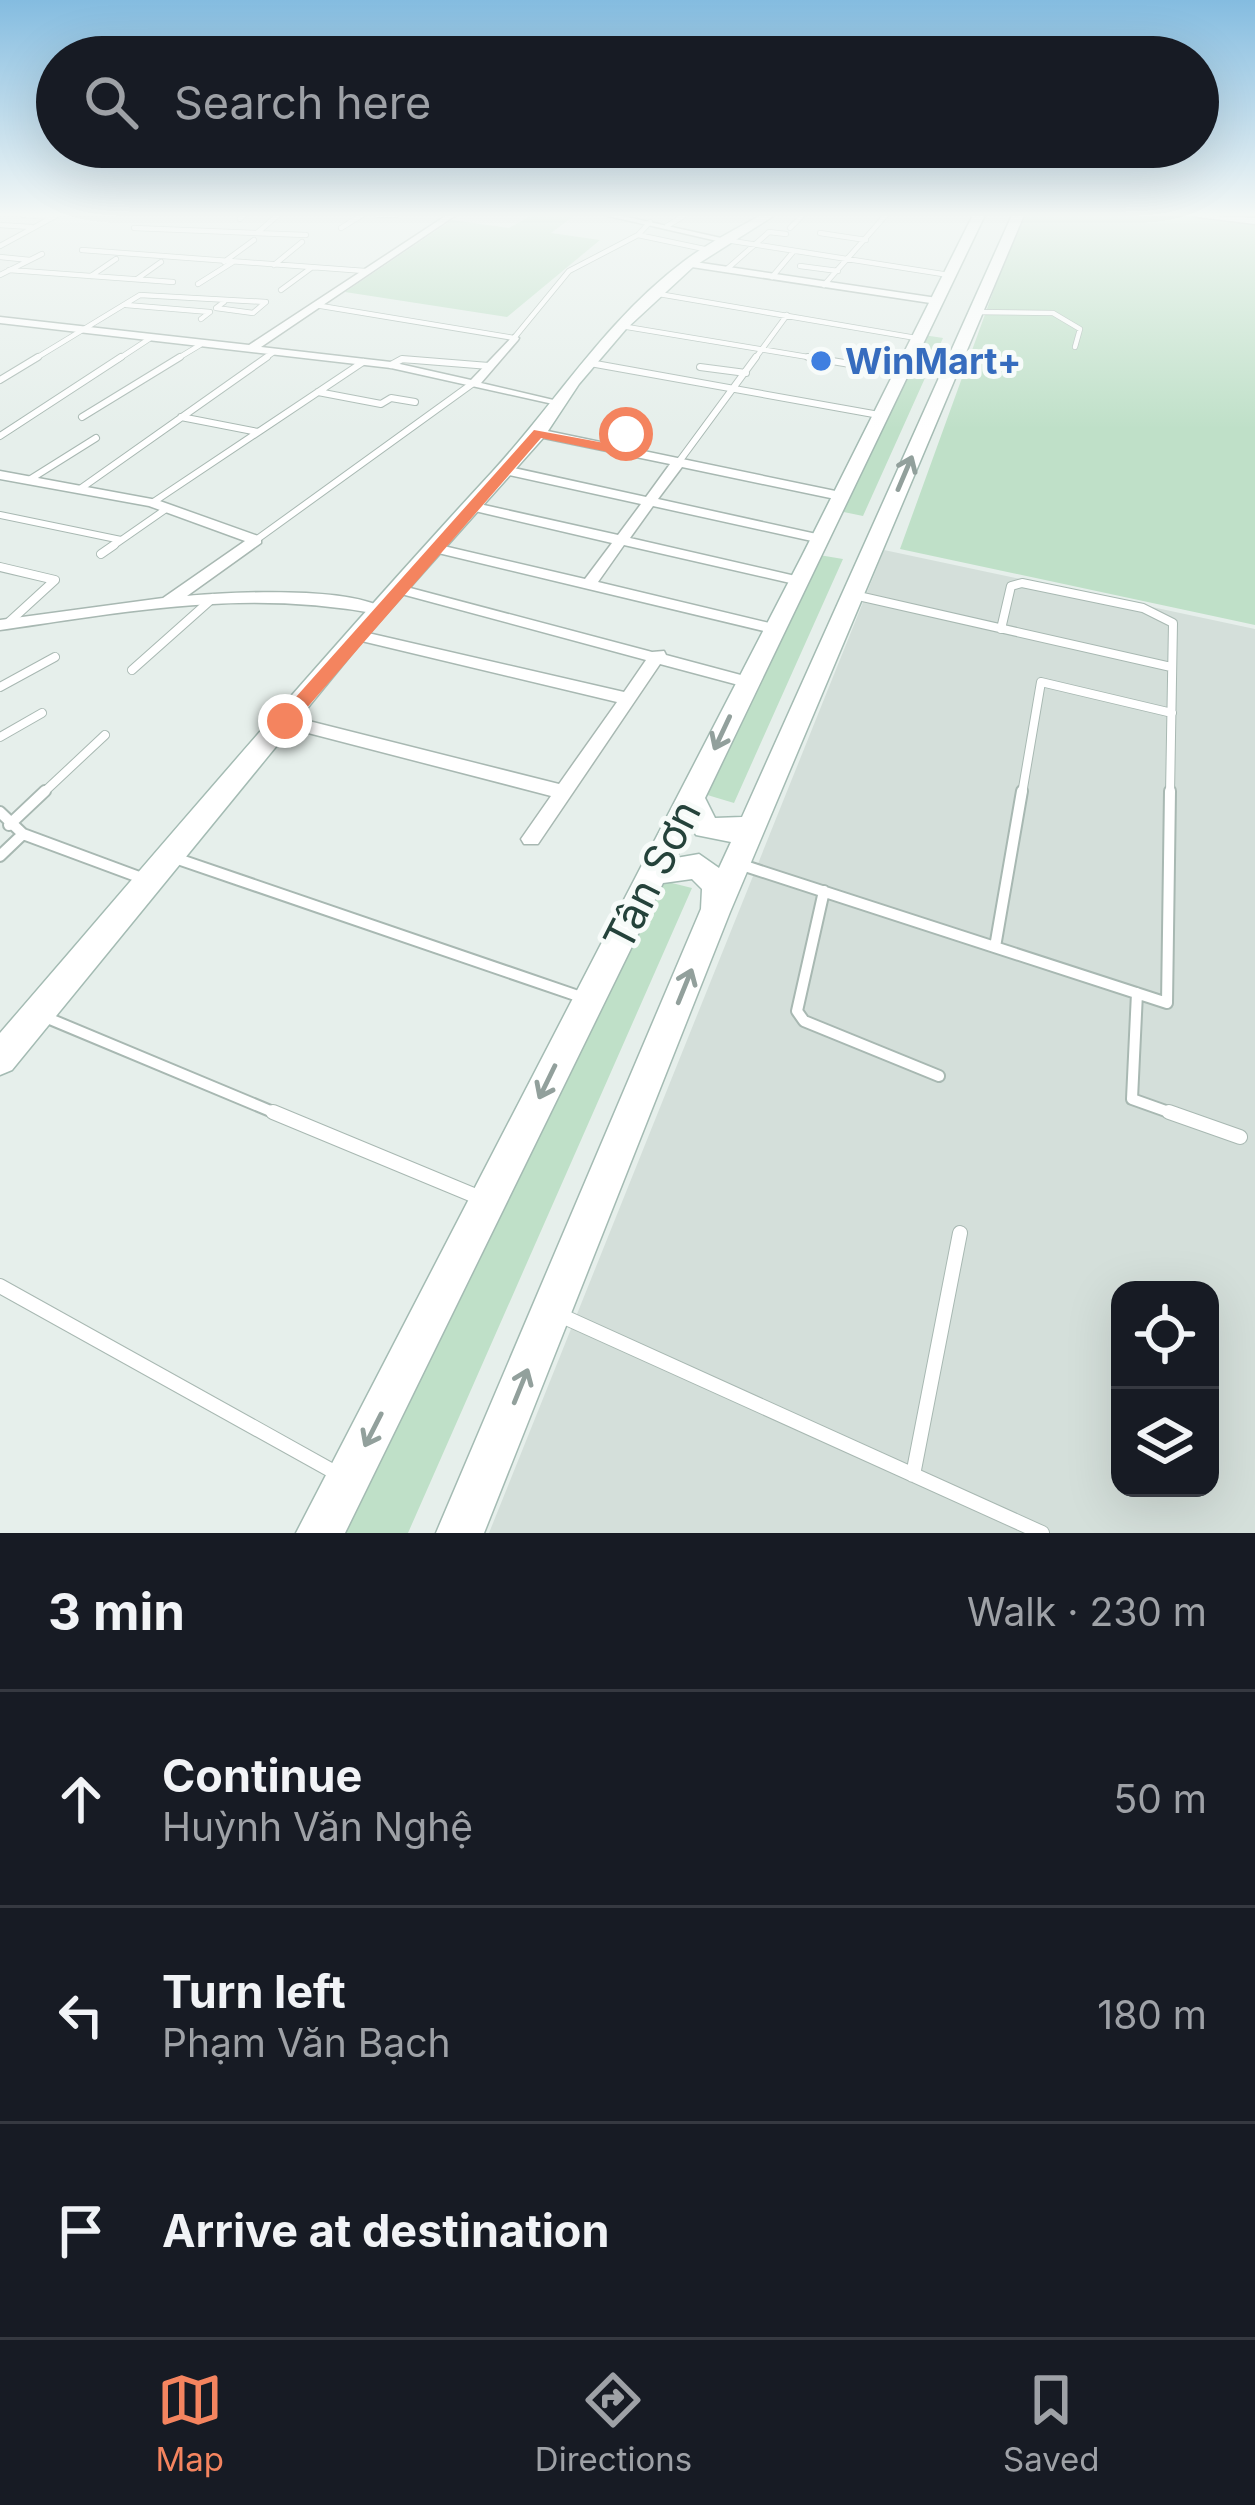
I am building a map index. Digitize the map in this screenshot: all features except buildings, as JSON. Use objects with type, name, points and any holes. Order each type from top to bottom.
[{"type":"street","points":[[251,350],[343,287]]},
{"type":"street","points":[[0,1060],[166,855],[378,609],[475,507],[621,326],[661,287]]},
{"type":"street","points":[[830,287],[945,318]]},
{"type":"street","name":"Tân Sơn","points":[[460,1533],[716,912],[881,529],[945,318],[961,287]]},
{"type":"street","name":"Tân Sơn","points":[[320,1533],[692,799],[898,372],[945,318],[961,287]]},
{"type":"street","points":[[0,320],[391,365],[476,381],[558,404]]},
{"type":"street","points":[[476,381],[514,338]]},
{"type":"street","points":[[538,433],[678,463],[843,550],[860,581]]},
{"type":"street","points":[[588,584],[678,463]]},
{"type":"street","points":[[505,470],[821,538]]},
{"type":"street","points":[[0,475],[159,506],[256,540]]},
{"type":"street","points":[[475,507],[620,540],[821,538],[881,529]]},
{"type":"street","points":[[165,604],[256,540]]},
{"type":"street","points":[[435,548],[776,629]]},
{"type":"street","points":[[399,589],[746,682]]},
{"type":"street","points":[[3,624],[263,592],[318,595],[378,609]]},
{"type":"street","points":[[355,635],[628,699]]},
{"type":"street","points":[[531,839],[658,655]]},
{"type":"street","points":[[285,721],[563,792]]},
{"type":"street","points":[[692,799],[706,826],[738,832],[754,824]]},
{"type":"street","points":[[652,873],[700,866],[717,886],[716,912]]},
{"type":"lane","points":[[281,290],[286,287]]},
{"type":"lane","points":[[315,305],[514,338],[557,287]]},
{"type":"lane","points":[[893,287],[945,318]]},
{"type":"lane","points":[[652,293],[787,315],[1066,317],[1080,328],[1075,347]]},
{"type":"lane","points":[[0,380],[140,295],[266,302],[253,313],[216,308],[224,302]]},
{"type":"lane","points":[[126,304],[210,312],[201,319]]},
{"type":"lane","points":[[678,463],[787,315]]},
{"type":"lane","points":[[621,326],[898,372]]},
{"type":"lane","points":[[0,436],[149,339]]},
{"type":"lane","points":[[82,417],[200,345]]},
{"type":"lane","points":[[80,489],[274,352]]},
{"type":"lane","points":[[391,365],[402,359],[489,366]]},
{"type":"lane","points":[[101,554],[258,431],[363,362]]},
{"type":"lane","points":[[590,363],[878,415]]},
{"type":"lane","points":[[700,367],[746,374]]},
{"type":"lane","points":[[256,540],[476,381]]},
{"type":"lane","points":[[318,392],[381,404],[391,398],[415,402]]},
{"type":"lane","points":[[182,417],[258,431]]},
{"type":"lane","points":[[613,449],[626,434]]},
{"type":"lane","points":[[28,480],[96,438]]},
{"type":"lane","points":[[0,515],[121,540]]},
{"type":"lane","points":[[0,567],[55,580],[3,624]]},
{"type":"lane","points":[[860,581],[1001,629],[1171,667]]},
{"type":"lane","points":[[737,863],[1167,1003],[1173,623],[1143,608],[1017,583],[1011,586],[1001,629]]},
{"type":"lane","points":[[132,670],[213,598]]},
{"type":"lane","points":[[0,687],[55,657]]},
{"type":"lane","points":[[995,947],[1041,682],[1172,713]]},
{"type":"lane","points":[[0,737],[42,713]]},
{"type":"lane","points":[[9,825],[105,735]]},
{"type":"lane","points":[[0,812],[23,834],[147,880]]},
{"type":"lane","points":[[0,856],[23,834]]},
{"type":"lane","points":[[166,855],[587,999]]},
{"type":"lane","points":[[824,891],[797,1011],[804,1021],[939,1076]]},
{"type":"lane","points":[[1137,993],[1132,1099],[1240,1137]]},
{"type":"lane","points":[[38,1015],[489,1202]]},
{"type":"lane","points":[[913,1475],[960,1233]]},
{"type":"lane","points":[[0,1286],[347,1480]]},
{"type":"lane","points":[[551,1311],[1042,1533]]},
{"type":"shaded area","points":[[884,550],[1255,629],[1255,1533],[489,1533]]},
{"type":"green space","points":[[353,287],[544,287],[507,317],[345,292]]},
{"type":"green space","points":[[995,287],[1255,287],[1255,625],[900,549]]},
{"type":"green space","points":[[917,334],[943,338],[863,516],[834,510]]},
{"type":"green space","points":[[813,554],[843,559],[734,803],[694,791]]},
{"type":"green space","points":[[648,877],[692,888],[408,1533],[326,1533]]},
{"type":"place","name":"WinMart+","points":[[821,361]]},
{"type":"route","points":[[285,721],[355,635],[538,433],[613,449],[626,434]]}]
